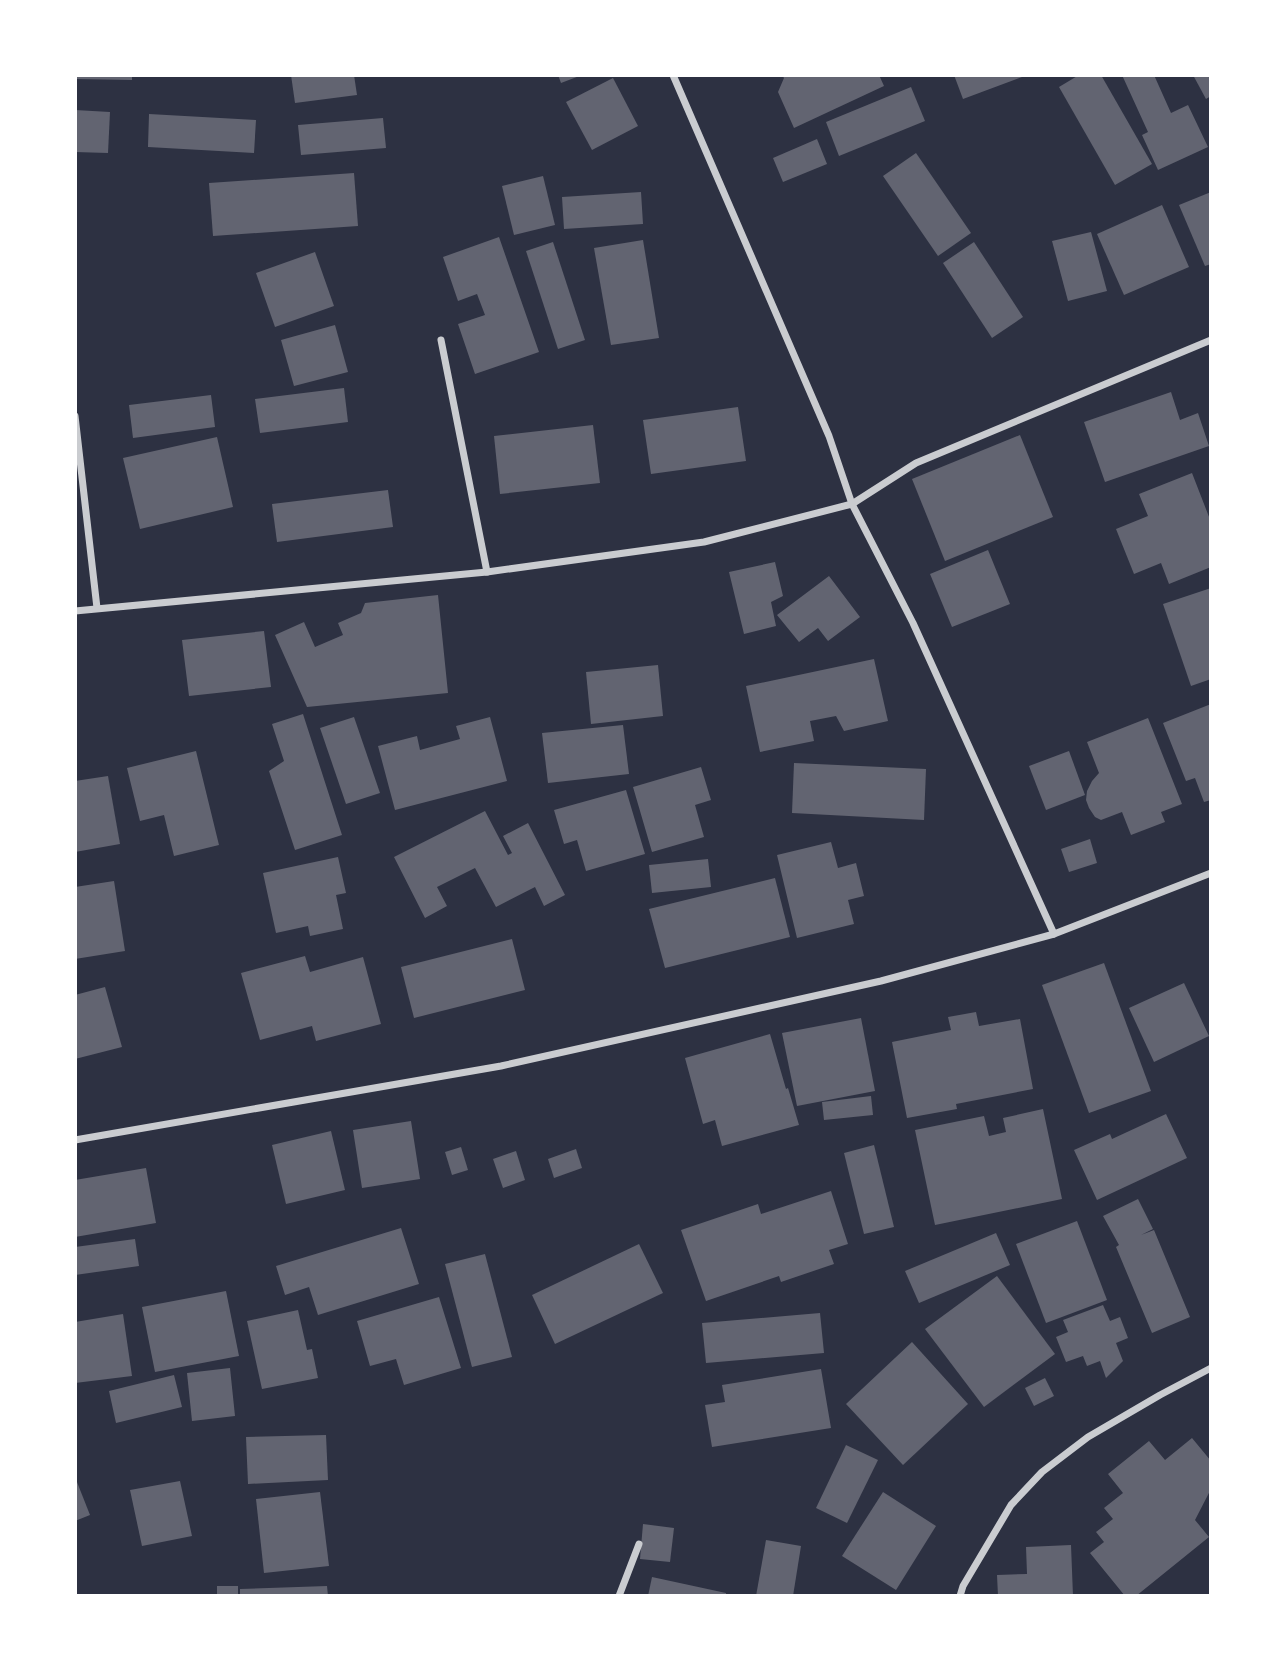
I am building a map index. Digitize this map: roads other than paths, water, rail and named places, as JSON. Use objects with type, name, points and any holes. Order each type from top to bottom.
[{"type":"street","points":[[673,75],[829,436],[852,504],[918,636],[1054,934]]},
{"type":"street","points":[[441,340],[487,572]]},
{"type":"street","points":[[75,611],[487,572],[705,542],[852,504],[916,463],[1211,340]]},
{"type":"street","points":[[75,416],[97,608]]},
{"type":"street","points":[[75,1140],[501,1066],[881,982],[1054,934],[1211,873]]},
{"type":"street","points":[[960,1596],[963,1586],[1011,1505],[1042,1472],[1088,1437],[1211,1368]]},
{"type":"street","points":[[619,1596],[639,1544]]}]
